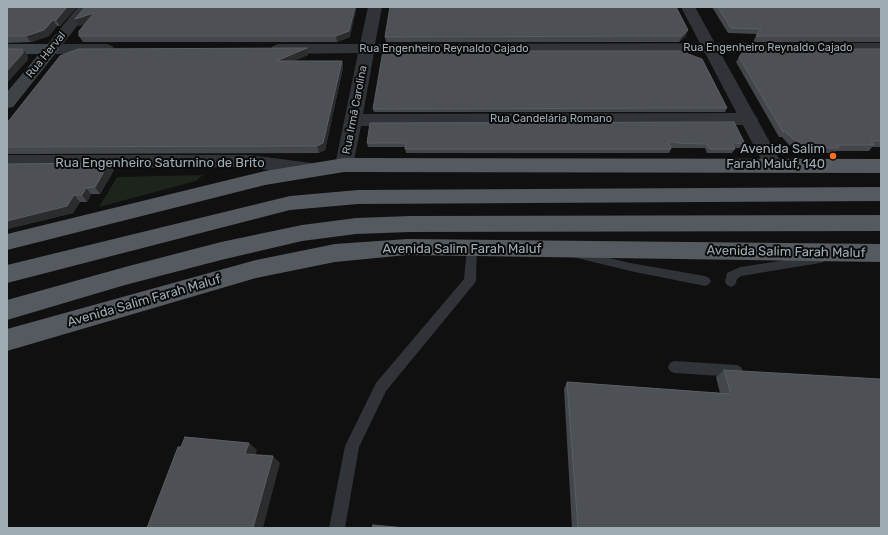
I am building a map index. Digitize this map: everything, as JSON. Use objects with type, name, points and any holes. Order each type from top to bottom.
[{"type":"highway","points":[[7,242],[265,178],[344,165],[881,166]]},
{"type":"highway","points":[[7,274],[290,203],[358,197],[881,194]]},
{"type":"highway","name":"Avenida Salim Farah Maluf","points":[[7,310],[125,276],[220,251],[302,233],[356,226],[418,224],[881,223]]},
{"type":"highway","name":"Avenida Salim Farah Maluf","points":[[7,340],[256,269],[335,253],[407,247],[881,253]]},
{"type":"main road","points":[[7,49],[51,49]]},
{"type":"main road","name":"Rua Herval","points":[[7,103],[51,49]]},
{"type":"street","name":"Rua Herval","points":[[51,49],[85,7]]},
{"type":"street","name":"Rua Irmã Carolina","points":[[344,165],[375,7]]},
{"type":"street","points":[[688,7],[774,166]]},
{"type":"street","name":"Rua Engenheiro Reynaldo Cajado","points":[[261,49],[881,48]]},
{"type":"street","points":[[51,49],[120,49]]},
{"type":"street","name":"Rua Candelária Romano","points":[[354,120],[749,119]]},
{"type":"street","name":"Rua Engenheiro Saturnino de Brito","points":[[7,162],[249,161],[312,170]]},
{"type":"lane","points":[[337,528],[352,446],[381,387],[470,281],[472,248]]},
{"type":"lane","points":[[553,249],[630,267],[705,281]]},
{"type":"lane","points":[[731,282],[731,276],[740,272],[857,253]]},
{"type":"lane","points":[[674,368],[745,372]]},
{"type":"shaded area","points":[[203,175],[196,181],[99,207],[117,177]]},
{"type":"building","points":[[7,7],[67,7],[56,20],[53,20],[44,30],[26,36],[7,36]]},
{"type":"building","points":[[85,7],[355,7],[349,31],[336,36],[79,36],[79,31],[94,13],[75,19]]},
{"type":"building","points":[[390,7],[676,7],[688,30],[682,36],[385,37]]},
{"type":"building","points":[[718,7],[881,7],[881,36],[756,36],[761,29],[731,28]]},
{"type":"building","points":[[307,48],[276,61],[342,61],[323,143],[317,146],[7,147],[7,123],[60,56],[78,49]]},
{"type":"building","points":[[7,49],[23,49],[23,53],[7,71]]},
{"type":"building","points":[[745,49],[881,49],[881,141],[871,141],[874,145],[837,145],[839,148],[802,148],[797,140],[793,139],[786,132],[783,132],[739,57]]},
{"type":"building","points":[[383,51],[680,51],[702,59],[727,108],[373,109]]},
{"type":"building","points":[[734,122],[745,144],[732,143],[735,149],[710,149],[707,144],[669,143],[671,149],[405,149],[406,143],[367,143],[370,123]]},
{"type":"building","points":[[109,163],[95,187],[86,188],[82,195],[74,195],[67,206],[7,221],[7,170],[10,170],[7,167],[7,164]]},
{"type":"building","points":[[724,370],[880,379],[881,528],[578,528],[567,382],[731,394]]},
{"type":"building","points":[[185,437],[249,443],[245,454],[273,456],[253,528],[147,528],[178,447],[181,447]]},
{"type":"building","points":[[373,525],[406,528],[372,528]]},
{"type":"place","name":"Avenida Salim Farah Maluf, 140","points":[[833,156]]}]
